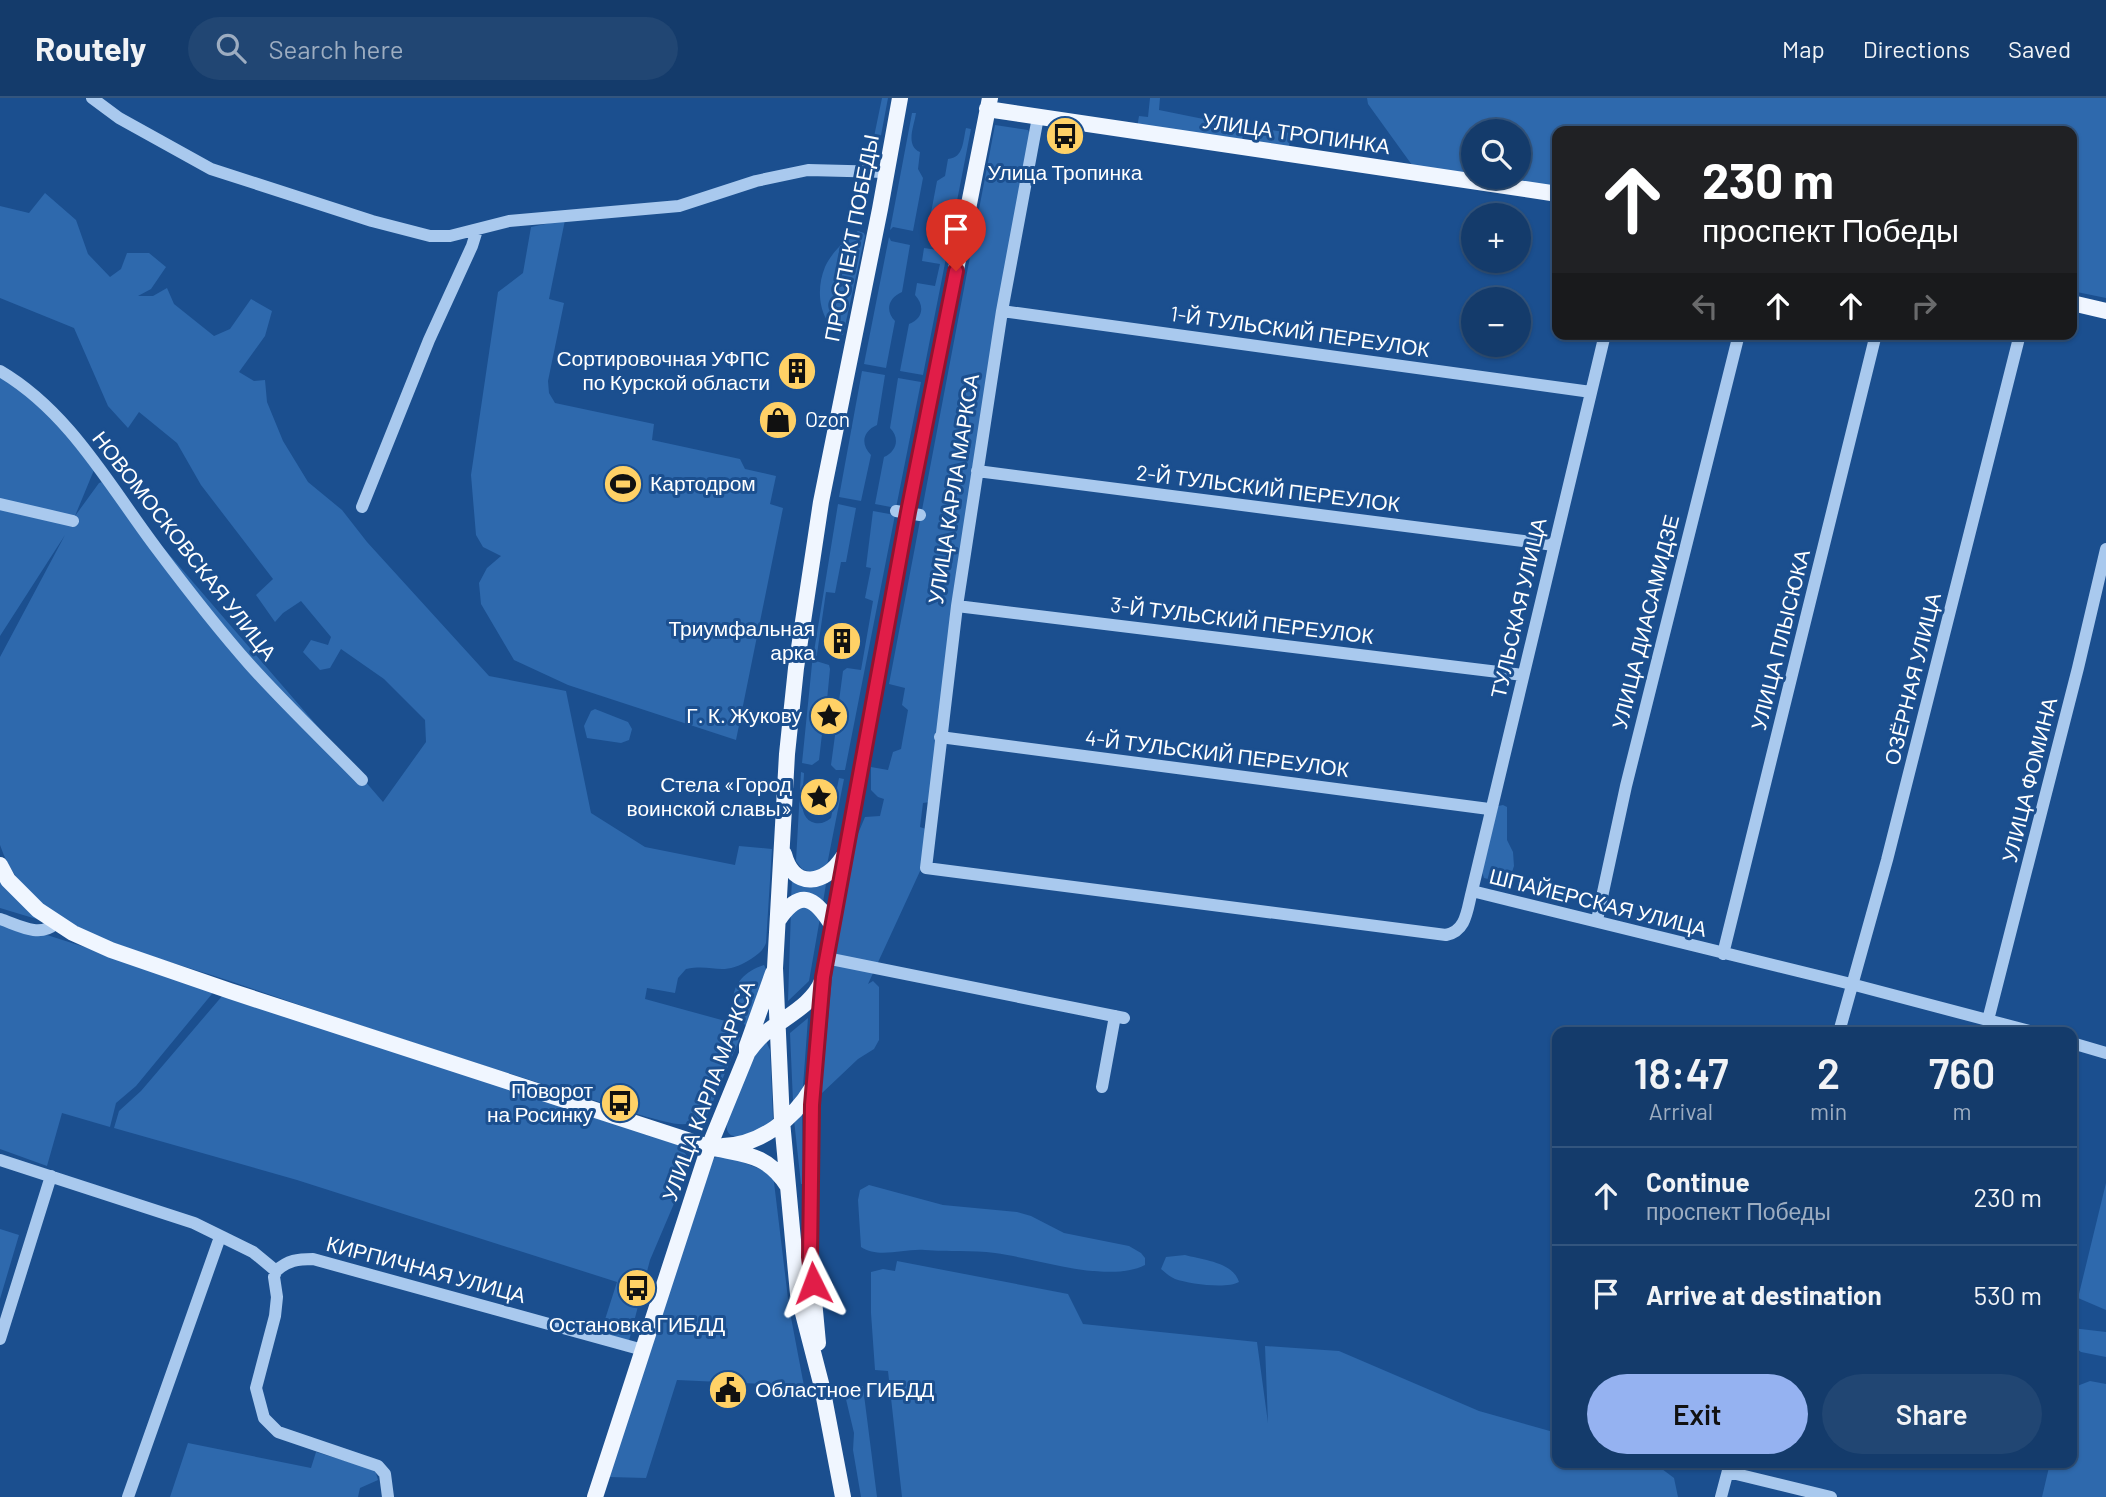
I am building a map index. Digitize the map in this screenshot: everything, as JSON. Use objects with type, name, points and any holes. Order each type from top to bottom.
[{"type":"main road","name":"ПРОСПЕКТ ПОБЕДЫ","points":[[775,968],[787,754],[796,668],[821,502],[900,98]]},
{"type":"main road","name":"УЛИЦА ТРОПИНКА","points":[[988,104],[1038,117],[1552,193]]},
{"type":"main road","points":[[822,1387],[810,1257],[813,1086],[823,977],[908,513],[988,104]]},
{"type":"main road","points":[[2077,304],[2106,311]]},
{"type":"main road","points":[[782,845],[792,872],[807,880],[825,877],[846,852]]},
{"type":"main road","points":[[0,865],[8,880],[38,911],[55,924],[111,950],[709,1147],[753,1156],[768,1163],[787,1185]]},
{"type":"main road","points":[[779,919],[793,903],[804,899],[816,903],[832,925]]},
{"type":"main road","name":"УЛИЦА КАРЛА МАРКСА","points":[[775,968],[782,1121],[798,1294],[822,1387],[843,1497]]},
{"type":"main road","name":"УЛИЦА КАРЛА МАРКСА","points":[[595,1497],[709,1147],[747,1054],[753,1028],[775,968]]},
{"type":"main road","points":[[747,1054],[768,1030],[814,994],[823,977]]},
{"type":"main road","points":[[709,1147],[746,1143],[771,1131],[798,1108],[813,1086]]},
{"type":"street","points":[[92,98],[120,118],[211,169],[430,236],[450,236],[509,221],[554,215],[679,206],[781,175],[808,170],[887,172]]},
{"type":"street","name":"УЛИЦА КАРЛА МАРКСА","points":[[926,868],[940,737],[977,471],[1002,311],[1038,117]]},
{"type":"street","points":[[362,507],[429,340],[477,230]]},
{"type":"street","name":"1-Й ТУЛЬСКИЙ ПЕРЕУЛОК","points":[[1002,311],[1591,392]]},
{"type":"street","name":"ТУЛЬСКАЯ УЛИЦА","points":[[1472,891],[1489,809],[1604,340]]},
{"type":"street","name":"УЛИЦА ДИАСАМИДЗЕ","points":[[1597,920],[1626,786],[1738,340]]},
{"type":"street","name":"УЛИЦА ПЛЫСЮКА","points":[[1723,954],[1874,340]]},
{"type":"street","name":"ОЗЁРНАЯ УЛИЦА","points":[[1840,1027],[1887,860],[2018,340]]},
{"type":"street","name":"НОВОМОСКОВСКАЯ УЛИЦА","points":[[0,372],[54,414],[102,470],[157,548],[250,665],[362,780]]},
{"type":"street","name":"2-Й ТУЛЬСКИЙ ПЕРЕУЛОК","points":[[977,471],[1554,545]]},
{"type":"street","points":[[0,504],[73,521]]},
{"type":"street","name":"УЛИЦА ФОМИНА","points":[[1988,1020],[2106,549]]},
{"type":"street","name":"3-Й ТУЛЬСКИЙ ПЕРЕУЛОК","points":[[957,606],[1523,675]]},
{"type":"street","name":"4-Й ТУЛЬСКИЙ ПЕРЕУЛОК","points":[[940,737],[1489,809]]},
{"type":"street","name":"ШПАЙЕРСКАЯ УЛИЦА","points":[[926,868],[1446,934],[1460,929],[1472,891],[1597,920],[2014,1027]]},
{"type":"street","points":[[0,919],[36,931],[48,930],[55,924]]},
{"type":"street","points":[[827,958],[1119,1016],[1102,1087]]},
{"type":"street","points":[[2077,1045],[2106,1053]]},
{"type":"street","points":[[0,1160],[194,1223],[253,1252],[276,1271],[275,1316],[256,1388],[264,1418],[278,1432],[378,1466],[384,1474],[388,1497]]},
{"type":"street","points":[[0,1339],[51,1176]]},
{"type":"street","points":[[129,1496],[220,1237]]},
{"type":"street","name":"КИРПИЧНАЯ УЛИЦА","points":[[276,1271],[294,1259],[313,1259],[643,1350]]},
{"type":"street","points":[[1721,1497],[1729,1468]]},
{"type":"street","points":[[1732,1468],[1831,1497]]},
{"type":"shaded area","points":[[882,98],[888,98],[876,162],[873,165],[869,161]]},
{"type":"shaded area","points":[[1150,98],[1160,98],[1159,110],[1243,127],[1242,146],[1137,128],[1139,116],[1148,117]]},
{"type":"shaded area","points":[[1367,98],[2106,98],[2106,298],[2077,292],[2077,126],[1552,126],[1552,186],[1531,183],[1531,119],[1461,119],[1461,172],[1412,165],[1368,104]]},
{"type":"shaded area","points":[[912,113],[916,113],[912,140],[915,149],[920,152],[918,169],[923,178],[913,231],[893,227],[890,230]]},
{"type":"shaded area","points":[[995,125],[1028,130],[1030,134],[930,802],[923,803],[920,827],[926,829],[921,869],[868,984],[873,981],[879,987],[879,1040],[874,1049],[858,1059],[821,1094],[833,966],[857,836],[865,817],[880,816],[884,799],[871,790],[871,767],[888,770],[893,752],[901,749],[908,710],[902,705],[905,688],[889,684]]},
{"type":"shaded area","points":[[1254,127],[1290,133],[1289,148],[1252,143]]},
{"type":"shaded area","points":[[966,128],[971,129],[949,242],[946,238],[927,234],[937,181],[945,176],[948,159],[960,152]]},
{"type":"shaded area","points":[[45,193],[76,220],[88,254],[110,277],[121,269],[127,253],[149,253],[166,267],[151,289],[138,296],[153,296],[167,288],[174,304],[214,336],[230,329],[251,299],[272,311],[265,336],[239,372],[254,381],[265,380],[267,402],[283,441],[308,482],[342,510],[367,542],[489,676],[566,691],[591,813],[645,847],[735,865],[739,846],[772,849],[766,943],[762,950],[732,968],[686,969],[678,978],[675,993],[647,988],[645,999],[729,1022],[740,1038],[708,1113],[701,1119],[679,1124],[647,1117],[139,952],[91,933],[51,911],[27,890],[14,873],[0,845],[0,657],[65,535],[0,636],[0,371],[42,404],[94,470],[75,516],[99,483],[110,486],[383,802],[426,742],[425,720],[384,679],[341,649],[330,668],[320,670],[303,652],[311,640],[328,645],[331,637],[301,601],[275,622],[256,595],[273,579],[201,485],[177,443],[139,412],[128,428],[108,406],[74,328],[0,298],[0,206],[29,213]]},
{"type":"shaded area","name":"Картодром","points":[[565,220],[549,299],[564,303],[548,381],[549,393],[555,403],[654,424],[652,440],[740,459],[745,469],[776,476],[770,504],[783,508],[736,740],[568,685],[514,660],[481,604],[479,583],[487,568],[501,556],[483,547],[476,535],[471,475],[498,292],[523,273],[531,227]]},
{"type":"shaded area","points":[[858,231],[865,236],[843,335],[835,330],[824,315],[820,286],[831,257]]},
{"type":"shaded area","points":[[889,237],[891,241],[910,245],[902,292],[891,301],[889,309],[895,321],[886,368],[864,364]]},
{"type":"shaded area","points":[[924,248],[944,251],[948,248],[923,375],[900,371],[909,324],[920,316],[921,312],[915,295],[917,283],[935,286],[940,264],[922,261]]},
{"type":"shaded area","points":[[862,371],[885,375],[877,425],[866,434],[864,442],[871,455],[861,501],[839,497]]},
{"type":"shaded area","points":[[898,378],[921,382],[896,508],[875,504],[884,457],[896,444],[890,428]]},
{"type":"shaded area","points":[[838,504],[856,508],[846,562],[841,562],[835,593],[826,592],[816,661],[829,665],[830,669],[827,700],[821,702],[819,723],[823,725],[819,760],[812,765],[802,763],[812,664]]},
{"type":"shaded area","points":[[873,511],[895,515],[845,770],[836,770],[831,765],[836,728],[841,725],[845,708],[839,701],[843,671],[847,668],[861,670],[873,601],[865,598],[871,568],[866,567]]},
{"type":"shaded area","points":[[595,709],[628,722],[632,729],[629,740],[621,743],[587,738],[584,726],[591,711]]},
{"type":"shaded area","points":[[801,772],[804,773],[803,809],[809,820],[815,823],[831,818],[839,778],[844,779],[827,865],[813,873],[802,869],[796,861]]},
{"type":"shaded area","points":[[1498,806],[1507,807],[1507,840],[1513,852],[1514,866],[1510,878],[1504,883],[1484,878],[1482,872]]},
{"type":"shaded area","points":[[0,877],[43,921],[0,908]]},
{"type":"shaded area","points":[[792,879],[826,884],[823,902],[791,899]]},
{"type":"shaded area","points":[[809,906],[820,918],[809,981],[788,1001],[791,910]]},
{"type":"shaded area","points":[[0,920],[216,989],[136,1086],[116,1103],[110,1127],[62,1113],[47,1166],[0,1149]]},
{"type":"shaded area","points":[[764,965],[766,969],[761,990],[746,1026],[734,1008],[735,990],[745,975]]},
{"type":"shaded area","points":[[223,995],[675,1140],[687,1156],[687,1173],[650,1260],[629,1341],[601,1332],[617,1282],[297,1180],[114,1128],[119,1111],[141,1091]]},
{"type":"shaded area","points":[[808,1018],[802,1093],[793,1102],[790,1033]]},
{"type":"shaded area","points":[[766,1041],[770,1050],[773,1119],[752,1132],[732,1135],[727,1128],[733,1099],[761,1043]]},
{"type":"shaded area","points":[[802,1112],[803,1184],[801,1184],[794,1120]]},
{"type":"shaded area","points":[[724,1155],[773,1174],[789,1307],[804,1386],[677,1380],[646,1478],[609,1477],[713,1158]]},
{"type":"shaded area","points":[[2106,1183],[2106,1310],[2078,1298]]},
{"type":"shaded area","points":[[869,1185],[943,1205],[1017,1212],[1031,1216],[1064,1233],[1129,1246],[1141,1253],[1145,1258],[1145,1265],[1130,1270],[1092,1271],[986,1252],[917,1250],[884,1253],[868,1250],[861,1247],[858,1200],[860,1190]]},
{"type":"shaded area","points":[[0,1229],[19,1235],[0,1299]]},
{"type":"shaded area","points":[[1185,1255],[1224,1266],[1236,1275],[1239,1282],[1217,1285],[1189,1283],[1173,1278],[1161,1269],[1166,1257]]},
{"type":"shaded area","points":[[897,1261],[1068,1294],[1083,1324],[1257,1342],[1268,1423],[1265,1346],[1339,1351],[1479,1411],[1552,1432],[1552,1468],[1661,1468],[1674,1478],[1678,1497],[902,1497],[888,1371],[875,1370],[871,1313],[871,1272],[883,1269],[895,1271]]},
{"type":"shaded area","points":[[2077,1329],[2106,1332],[2106,1357],[2077,1349]]},
{"type":"shaded area","points":[[2090,1381],[2106,1384],[2106,1497],[2042,1497],[2049,1468],[2077,1468],[2077,1386]]},
{"type":"shaded area","points":[[863,1386],[877,1497],[861,1497],[853,1450],[854,1433],[844,1391]]},
{"type":"shaded area","points":[[188,1443],[311,1468],[316,1452],[375,1470],[378,1480],[360,1488],[358,1497],[170,1497]]},
{"type":"place","name":"Улица Тропинка","points":[[1065,136]]},
{"type":"place","name":"Сортировочная УФПС по Курской области","points":[[797,371]]},
{"type":"place","name":"Ozon","points":[[778,420]]},
{"type":"place","name":"Картодром","points":[[623,484]]},
{"type":"place","name":"Триумфальная арка","points":[[842,641]]},
{"type":"place","name":"Г. К. Жукову","points":[[829,716]]},
{"type":"place","name":"Стела «Город воинской славы»","points":[[819,797]]},
{"type":"place","name":"Поворот на Росинку","points":[[620,1103]]},
{"type":"place","name":"Остановка ГИБДД","points":[[637,1288]]},
{"type":"place","name":"Областное ГИБДД","points":[[728,1390]]},
{"type":"route","points":[[813,1283],[810,1257],[812,1105],[823,977],[908,512],[956,271]]}]
